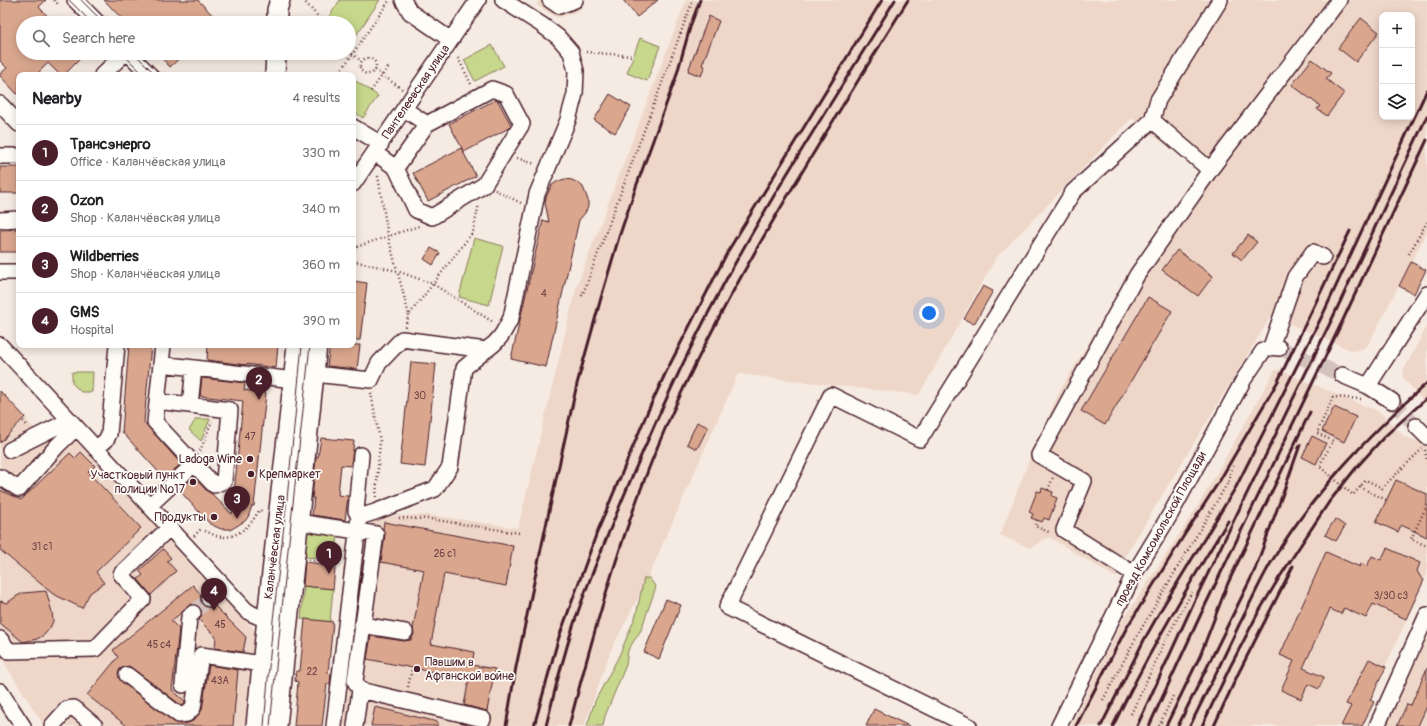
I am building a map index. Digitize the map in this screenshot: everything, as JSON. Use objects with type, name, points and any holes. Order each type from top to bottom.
[{"type":"main road","points":[[277,16],[280,0]]},
{"type":"main road","points":[[275,72],[276,60]]},
{"type":"main road","name":"Каланчёвская улица","points":[[277,726],[277,621],[297,348]]},
{"type":"main road","name":"Каланчёвская улица","points":[[256,726],[262,664],[277,621],[298,522],[317,348]]},
{"type":"street","points":[[75,0],[91,16]]},
{"type":"street","points":[[403,0],[410,12],[451,40]]},
{"type":"street","name":"Пантелеевская улица","points":[[356,180],[478,0]]},
{"type":"street","points":[[358,524],[375,512],[434,489],[450,467],[464,368],[486,350],[495,345],[511,318],[538,194],[568,120],[575,94],[576,71],[570,52],[558,37],[542,24],[503,0]]},
{"type":"street","points":[[550,0],[559,6],[575,0]]},
{"type":"street","points":[[969,726],[727,607],[831,395],[920,439],[1073,192],[1152,120],[1158,100],[1220,0]]},
{"type":"street","points":[[1134,574],[1064,530],[1084,481],[1039,455],[1137,275],[1210,170],[1339,0]]},
{"type":"street","points":[[105,72],[118,60]]},
{"type":"street","points":[[135,60],[147,72]]},
{"type":"street","points":[[356,130],[378,148],[396,168],[416,210],[432,217],[484,184],[522,124],[506,94],[492,89],[427,124],[396,168]]},
{"type":"street","points":[[0,104],[16,121]]},
{"type":"street","points":[[404,109],[427,124]]},
{"type":"street","points":[[1152,120],[1210,170]]},
{"type":"street","points":[[0,156],[16,156]]},
{"type":"street","points":[[0,220],[16,219]]},
{"type":"street","name":"проезд Комсомольской Площади","points":[[1059,726],[1134,574],[1171,513],[1244,379],[1262,351],[1275,348],[1295,277],[1313,252],[1323,257]]},
{"type":"street","points":[[0,272],[16,272]]},
{"type":"street","points":[[1342,375],[1380,393],[1427,294]]},
{"type":"street","points":[[314,374],[371,380],[379,363],[402,339],[486,350]]},
{"type":"street","points":[[0,345],[246,610],[256,616],[277,621]]},
{"type":"street","points":[[96,449],[110,434],[117,348]]},
{"type":"street","points":[[157,401],[230,410],[224,481],[214,485],[155,422],[157,401],[163,348]]},
{"type":"street","points":[[267,726],[306,348]]},
{"type":"street","points":[[161,364],[294,380]]},
{"type":"street","points":[[190,405],[194,368]]},
{"type":"street","points":[[10,450],[60,425],[72,424]]},
{"type":"street","points":[[0,477],[19,489],[58,445],[72,424]]},
{"type":"street","points":[[1416,426],[1426,441]]},
{"type":"street","points":[[334,726],[358,524],[356,511],[361,455]]},
{"type":"street","points":[[149,506],[194,464]]},
{"type":"street","points":[[298,522],[358,524],[376,534],[355,680],[360,690],[355,726]]},
{"type":"street","points":[[0,639],[9,651],[95,649],[143,599],[121,574],[169,528]]},
{"type":"street","points":[[209,599],[223,586]]},
{"type":"street","points":[[183,685],[189,617],[193,613]]},
{"type":"street","points":[[1377,726],[1426,618]]},
{"type":"street","points":[[362,625],[405,632]]},
{"type":"street","points":[[127,675],[179,715],[187,714],[193,708],[201,655],[262,664]]},
{"type":"street","points":[[360,690],[484,719]]},
{"type":"street","points":[[0,691],[23,726]]},
{"type":"street","points":[[52,726],[67,709],[74,708],[95,726]]},
{"type":"path","points":[[54,0],[58,4]]},
{"type":"path","points":[[303,0],[318,16]]},
{"type":"path","points":[[356,49],[390,0]]},
{"type":"path","points":[[582,296],[693,0]]},
{"type":"path","points":[[581,52],[633,56]]},
{"type":"path","points":[[356,58],[361,61]]},
{"type":"path","points":[[361,61],[364,58],[371,58],[376,63],[375,70]]},
{"type":"path","points":[[458,58],[477,96]]},
{"type":"path","points":[[340,72],[348,60]]},
{"type":"path","points":[[361,61],[360,64],[362,71],[368,74],[375,70]]},
{"type":"path","points":[[371,91],[389,66]]},
{"type":"path","points":[[375,70],[398,86]]},
{"type":"path","points":[[503,154],[549,168]]},
{"type":"path","points":[[378,176],[388,236],[409,315],[473,232],[484,184],[534,210]]},
{"type":"path","points":[[356,247],[420,226],[432,217]]},
{"type":"path","points":[[1409,254],[1427,222]]},
{"type":"path","points":[[356,262],[397,271],[433,284],[505,330]]},
{"type":"path","points":[[371,390],[380,441],[375,512]]},
{"type":"path","points":[[1380,393],[1375,400],[1333,397],[1317,433],[1333,441],[1319,466],[1353,495],[1366,480],[1382,488],[1426,441]]},
{"type":"path","points":[[194,464],[218,409]]},
{"type":"path","points":[[23,421],[28,426],[31,425]]},
{"type":"path","points":[[1103,700],[1137,636],[1230,479],[1230,472],[1234,466]]},
{"type":"path","points":[[1360,487],[1386,500]]},
{"type":"path","points":[[1427,505],[1411,539],[1427,546]]},
{"type":"path","points":[[191,538],[204,529],[217,536],[227,537],[237,534],[254,520],[259,510],[267,511]]},
{"type":"path","points":[[393,518],[430,519],[519,533]]},
{"type":"path","points":[[302,559],[320,561],[321,556],[353,560]]},
{"type":"path","points":[[1131,714],[1166,639],[1192,592]]},
{"type":"path","points":[[405,700],[412,668]]},
{"type":"path","points":[[1159,726],[1174,694]]},
{"type":"shaded area","points":[[539,0],[585,0],[578,12],[557,18],[536,5]]},
{"type":"shaded area","points":[[686,0],[1427,0],[1427,232],[1368,345],[1362,349],[1353,351],[1271,316],[1126,555],[1116,578],[1049,537],[1030,548],[1000,535],[1031,455],[1059,392],[1140,258],[1199,175],[1193,164],[1151,134],[1132,118],[996,258],[919,395],[738,374],[646,582],[610,652],[584,726],[343,726],[372,521],[377,516],[430,515],[518,528],[576,288]]},
{"type":"shaded area","points":[[1427,326],[1427,405],[1403,378],[1403,371]]},
{"type":"shaded area","points":[[1275,370],[1281,370],[1380,412],[1405,437],[1423,443],[1427,447],[1427,575],[1370,700],[1374,702],[1362,726],[1071,726],[1119,626],[1199,504]]},
{"type":"shaded area","points":[[0,390],[28,419],[27,421],[35,429],[65,429],[253,628],[257,638],[250,726],[44,726],[0,656]]},
{"type":"shaded area","points":[[1427,633],[1427,726],[1386,726],[1417,655]]},
{"type":"green space","points":[[340,0],[380,0],[356,36],[356,16],[329,16]]},
{"type":"green space","points":[[640,38],[660,46],[647,81],[627,73]]},
{"type":"green space","points":[[492,45],[504,66],[475,81],[464,60]]},
{"type":"green space","points":[[356,81],[378,96],[363,118],[356,113]]},
{"type":"green space","points":[[474,238],[503,246],[489,305],[459,297]]},
{"type":"green space","points":[[72,372],[93,372],[92,392],[81,392],[72,383]]},
{"type":"green space","points":[[196,419],[210,419],[201,441],[189,430]]},
{"type":"green space","points":[[307,529],[338,532],[336,557],[320,555],[319,558],[305,557]]},
{"type":"green space","points":[[644,578],[649,578],[656,587],[641,630],[628,650],[626,665],[605,716],[603,726],[587,726],[595,701],[619,656],[636,615]]},
{"type":"green space","points":[[304,586],[333,589],[330,622],[301,619]]},
{"type":"building","points":[[0,0],[46,0],[39,7],[47,16],[16,16],[16,60],[79,60],[67,72],[57,72],[48,63],[39,72],[16,72],[16,93],[0,76],[0,74],[7,68],[0,61]]},
{"type":"building","points":[[104,0],[198,0],[213,16],[119,16]]},
{"type":"building","points":[[623,0],[658,0],[637,17]]},
{"type":"building","points":[[709,16],[719,21],[702,65],[705,66],[701,76],[688,71]]},
{"type":"building","points":[[1361,18],[1379,32],[1356,62],[1338,48]]},
{"type":"building","points":[[1312,59],[1331,73],[1326,79],[1344,93],[1327,116],[1317,109],[1320,106],[1292,85]]},
{"type":"building","points":[[164,60],[178,60],[170,67]]},
{"type":"building","points":[[610,94],[631,107],[615,133],[594,120]]},
{"type":"building","points":[[495,100],[498,101],[511,125],[509,128],[464,152],[449,124]]},
{"type":"building","points":[[461,148],[476,176],[428,201],[413,173]]},
{"type":"building","points":[[0,167],[16,167],[16,193],[0,193]]},
{"type":"building","points":[[565,179],[572,180],[583,187],[588,200],[588,207],[579,220],[546,367],[511,359],[543,220],[549,222],[545,203],[546,197],[552,185]]},
{"type":"building","points":[[16,229],[16,252],[0,252],[0,230]]},
{"type":"building","points":[[1248,235],[1257,242],[1242,260],[1233,253]]},
{"type":"building","points":[[431,248],[440,253],[433,265],[424,259]]},
{"type":"building","points":[[1177,250],[1213,276],[1198,296],[1162,270]]},
{"type":"building","points":[[1411,262],[1426,270],[1414,294],[1399,286]]},
{"type":"building","points":[[356,281],[367,283],[360,340],[356,340]]},
{"type":"building","points":[[983,286],[993,291],[974,324],[964,319]]},
{"type":"building","points":[[1148,297],[1172,311],[1105,425],[1081,411]]},
{"type":"building","points":[[356,345],[360,345],[357,369],[327,366],[330,348],[356,348]]},
{"type":"building","points":[[129,348],[151,348],[144,422],[181,464],[164,478],[122,432]]},
{"type":"building","points":[[208,348],[278,348],[276,368],[207,360]]},
{"type":"building","points":[[411,362],[436,364],[425,467],[400,464]]},
{"type":"building","points":[[202,378],[245,383],[244,390],[266,393],[254,506],[252,506],[245,521],[230,530],[221,529],[210,524],[179,490],[194,477],[232,514],[243,401],[200,396]]},
{"type":"building","points":[[0,391],[25,417],[0,443]]},
{"type":"building","points":[[1334,407],[1356,417],[1344,442],[1322,431]]},
{"type":"building","points":[[697,422],[708,427],[697,449],[687,444]]},
{"type":"building","points":[[1312,436],[1326,443],[1316,464],[1302,457]]},
{"type":"building","points":[[321,438],[354,441],[351,466],[341,465],[338,495],[348,496],[345,520],[312,515],[316,457],[318,457]]},
{"type":"building","points":[[81,452],[95,466],[88,472],[141,528],[96,572],[104,583],[90,593],[82,608],[53,594],[0,550],[0,490],[21,500],[70,453],[75,458]]},
{"type":"building","points":[[1396,480],[1427,494],[1427,537],[1401,525],[1398,532],[1376,522]]},
{"type":"building","points":[[1042,488],[1053,492],[1052,496],[1057,498],[1049,520],[1044,518],[1042,522],[1031,518],[1033,514],[1029,512],[1037,491],[1041,492]]},
{"type":"building","points":[[1335,519],[1345,526],[1336,541],[1325,535]]},
{"type":"building","points":[[384,522],[513,546],[506,586],[444,574],[431,644],[474,652],[472,665],[495,669],[487,711],[464,705],[469,679],[367,659],[371,636],[404,641],[411,640],[414,634],[413,628],[424,570],[381,562],[385,535],[383,529]]},
{"type":"building","points":[[1387,548],[1420,563],[1417,571],[1424,580],[1406,619],[1373,604],[1366,618],[1344,608],[1341,614],[1330,609],[1303,668],[1324,677],[1319,689],[1308,684],[1301,699],[1281,690],[1294,661],[1280,655],[1326,552],[1360,567],[1361,563],[1367,566],[1372,556],[1381,560]]},
{"type":"building","points":[[163,549],[171,558],[167,561],[176,571],[151,595],[138,579],[143,575],[139,571]]},
{"type":"building","points":[[322,558],[336,559],[333,589],[303,586],[305,562],[322,564]]},
{"type":"building","points":[[193,585],[201,595],[200,601],[203,605],[211,608],[215,606],[246,637],[243,652],[215,648],[216,637],[199,620],[202,615],[202,610],[196,604],[191,604],[171,621],[179,629],[172,690],[185,701],[185,704],[182,706],[129,666],[120,669],[118,673],[119,678],[122,682],[174,722],[180,724],[193,721],[202,710],[209,665],[238,670],[233,726],[127,726],[87,695],[118,657],[113,650]]},
{"type":"building","points":[[46,591],[53,621],[50,628],[44,635],[37,639],[23,642],[0,623],[0,601],[7,603],[23,593]]},
{"type":"building","points":[[666,599],[681,605],[659,659],[644,652]]},
{"type":"building","points":[[305,619],[333,622],[328,673],[331,674],[330,684],[327,684],[322,726],[294,726],[298,682],[295,681],[296,671],[300,671]]},
{"type":"building","points":[[1369,659],[1386,667],[1370,700],[1374,702],[1362,726],[1341,726],[1351,706],[1346,704]]},
{"type":"building","points":[[1427,668],[1427,706],[1418,726],[1397,726],[1407,704],[1411,705]]},
{"type":"building","points":[[375,707],[438,722],[437,726],[371,726]]},
{"type":"building","points":[[874,709],[909,726],[866,726]]},
{"type":"tunnel","points":[[1279,348],[1342,375]]},
{"type":"tunnel","points":[[1392,401],[1416,426]]},
{"type":"tunnel","points":[[193,613],[209,599]]},
{"type":"tram line","points":[[69,0],[85,16]]},
{"type":"tram line","points":[[81,0],[97,16]]},
{"type":"tram line","points":[[129,60],[141,72]]},
{"type":"tram line","points":[[141,60],[153,72]]},
{"type":"tram line","points":[[264,726],[273,620],[287,499],[302,348]]},
{"type":"tram line","points":[[270,726],[310,348]]},
{"type":"railway","points":[[506,726],[516,667],[577,384],[619,237],[676,77],[691,24],[700,0]]},
{"type":"railway","points":[[534,726],[558,640],[596,535],[647,413],[666,372],[728,251],[882,0]]},
{"type":"railway","points":[[546,726],[567,647],[586,588],[666,398],[741,252],[806,143],[895,0]]},
{"type":"railway","points":[[569,726],[612,572],[638,496],[668,422],[721,313],[781,207],[908,0]]},
{"type":"railway","points":[[1101,726],[1144,640],[1162,608],[1236,487],[1324,312],[1427,90]]},
{"type":"railway","points":[[1137,726],[1194,602],[1333,317],[1427,116]]},
{"type":"railway","points":[[1149,726],[1201,614],[1343,320],[1427,140]]},
{"type":"railway","points":[[1076,726],[1126,629],[1220,480],[1278,381],[1350,231]]},
{"type":"railway","points":[[1190,726],[1259,585],[1288,536],[1305,512],[1343,466],[1384,423],[1427,383]]},
{"type":"railway","points":[[1202,726],[1258,613],[1329,502],[1356,468],[1384,437],[1427,398]]},
{"type":"railway","points":[[1166,726],[1200,656],[1228,583],[1310,412]]},
{"type":"railway","points":[[1178,726],[1254,572],[1300,445]]},
{"type":"railway","points":[[1113,726],[1168,622],[1228,521]]},
{"type":"railway","points":[[1214,726],[1238,674],[1293,566]]},
{"type":"place","name":"Ozon","points":[[259,400]]},
{"type":"place","name":"Ladoga Wine","points":[[250,459]]},
{"type":"place","name":"Крепмаркет","points":[[251,474]]},
{"type":"place","name":"Участковый пункт полиции №17","points":[[193,482]]},
{"type":"place","name":"Продукты","points":[[214,517]]},
{"type":"place","name":"Wildberries","points":[[237,519]]},
{"type":"place","name":"Трансэнерго","points":[[329,574]]},
{"type":"place","name":"GMS","points":[[214,611]]},
{"type":"place","name":"Павшим в Афганской войне","points":[[417,669]]}]
